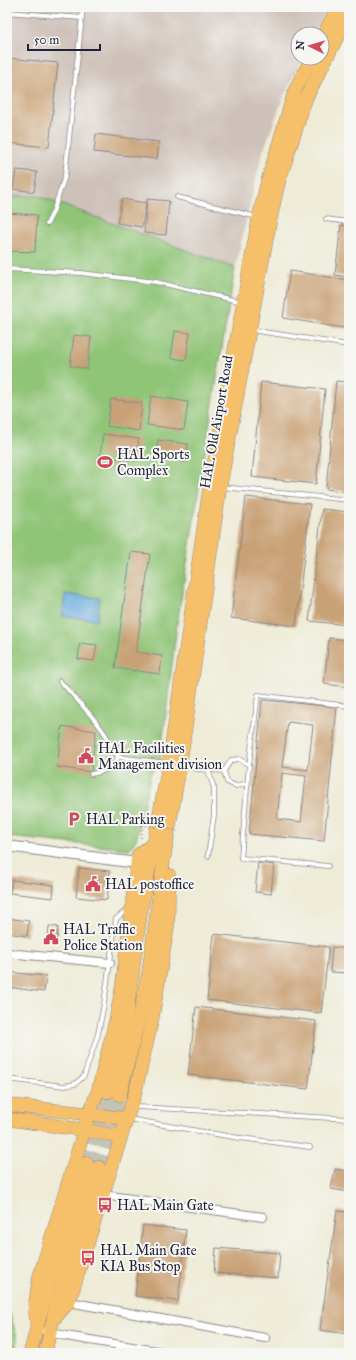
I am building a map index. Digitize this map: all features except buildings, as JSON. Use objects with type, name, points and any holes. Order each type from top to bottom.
[{"type":"main road","points":[[328,26],[338,7]]},
{"type":"main road","name":"HAL Old Airport Road","points":[[308,66],[295,90],[259,217],[210,485],[174,764],[157,916],[142,1007],[130,1060],[114,1093],[153,844],[174,764],[220,487],[249,329],[278,184],[306,98],[349,14]]},
{"type":"main road","points":[[37,1329],[35,1306],[39,1278],[89,1114],[98,1091],[116,1019],[122,987],[138,855],[153,844]]},
{"type":"main road","points":[[52,1327],[69,1302],[127,1119],[152,1020],[168,924],[170,862],[165,851]]},
{"type":"main road","points":[[7,1105],[127,1119]]},
{"type":"main road","points":[[7,1120],[85,1130],[121,1137]]},
{"type":"main road","points":[[30,1353],[46,1294],[93,1165],[45,1353]]},
{"type":"street","points":[[7,846],[137,863]]},
{"type":"street","points":[[7,953],[110,963]]},
{"type":"street","points":[[103,1195],[263,1217]]},
{"type":"street","points":[[69,1302],[265,1338]]},
{"type":"street","points":[[37,1329],[52,1327],[168,1353]]},
{"type":"lane","points":[[47,224],[53,212],[65,176],[83,7]]},
{"type":"lane","points":[[7,12],[82,18]]},
{"type":"lane","points":[[177,197],[259,217]]},
{"type":"lane","points":[[326,219],[349,222]]},
{"type":"lane","points":[[7,269],[81,273],[156,282],[243,302]]},
{"type":"lane","points":[[249,329],[349,344]]},
{"type":"lane","points":[[220,487],[349,500]]},
{"type":"lane","points":[[60,681],[97,722],[111,741],[118,757]]},
{"type":"lane","points":[[328,866],[241,858],[249,765],[258,695],[349,706]]},
{"type":"lane","points":[[118,757],[224,771]]},
{"type":"lane","points":[[91,774],[102,772],[114,765],[118,757]]},
{"type":"lane","points":[[248,783],[236,786],[227,782],[224,771],[231,760],[239,759],[249,765]]},
{"type":"lane","points":[[208,770],[214,788],[214,815],[208,856]]},
{"type":"lane","points":[[7,1079],[64,1086],[75,1084],[84,1076],[98,1034],[116,919],[124,912],[132,912]]},
{"type":"lane","points":[[131,1104],[138,1107],[349,1119]]},
{"type":"lane","points":[[127,1119],[233,1137],[310,1147]]},
{"type":"path","points":[[140,842],[142,826],[178,831]]},
{"type":"shaded area","points":[[7,7],[328,7],[319,26],[290,26],[290,66],[299,66],[283,98],[262,154],[235,268],[38,196],[7,196]]},
{"type":"shaded area","points":[[74,1346],[107,1353],[72,1353]]},
{"type":"green space","name":"HAL Sports Complex","points":[[7,196],[38,196],[235,268],[177,624],[160,762],[151,773],[136,840],[129,849],[7,837]]},
{"type":"green space","points":[[7,1304],[18,1340],[14,1353],[7,1353]]},
{"type":"water","points":[[65,594],[100,598],[97,620],[62,616]]},
{"type":"tunnel","points":[[87,1163],[108,1092]]},
{"type":"tunnel","points":[[99,1167],[120,1095]]},
{"type":"place","name":"HAL Sports Complex","points":[[105,462]]},
{"type":"place","name":"HAL Facilities Management division","points":[[86,756]]},
{"type":"place","name":"HAL Parking","points":[[74,819]]},
{"type":"place","name":"HAL postoffice","points":[[93,884]]},
{"type":"place","name":"HAL Traffic Police Station","points":[[51,937]]},
{"type":"place","name":"HAL Main Gate","points":[[105,1205]]},
{"type":"place","name":"HAL Main Gate KIA Bus Stop","points":[[88,1258]]}]
